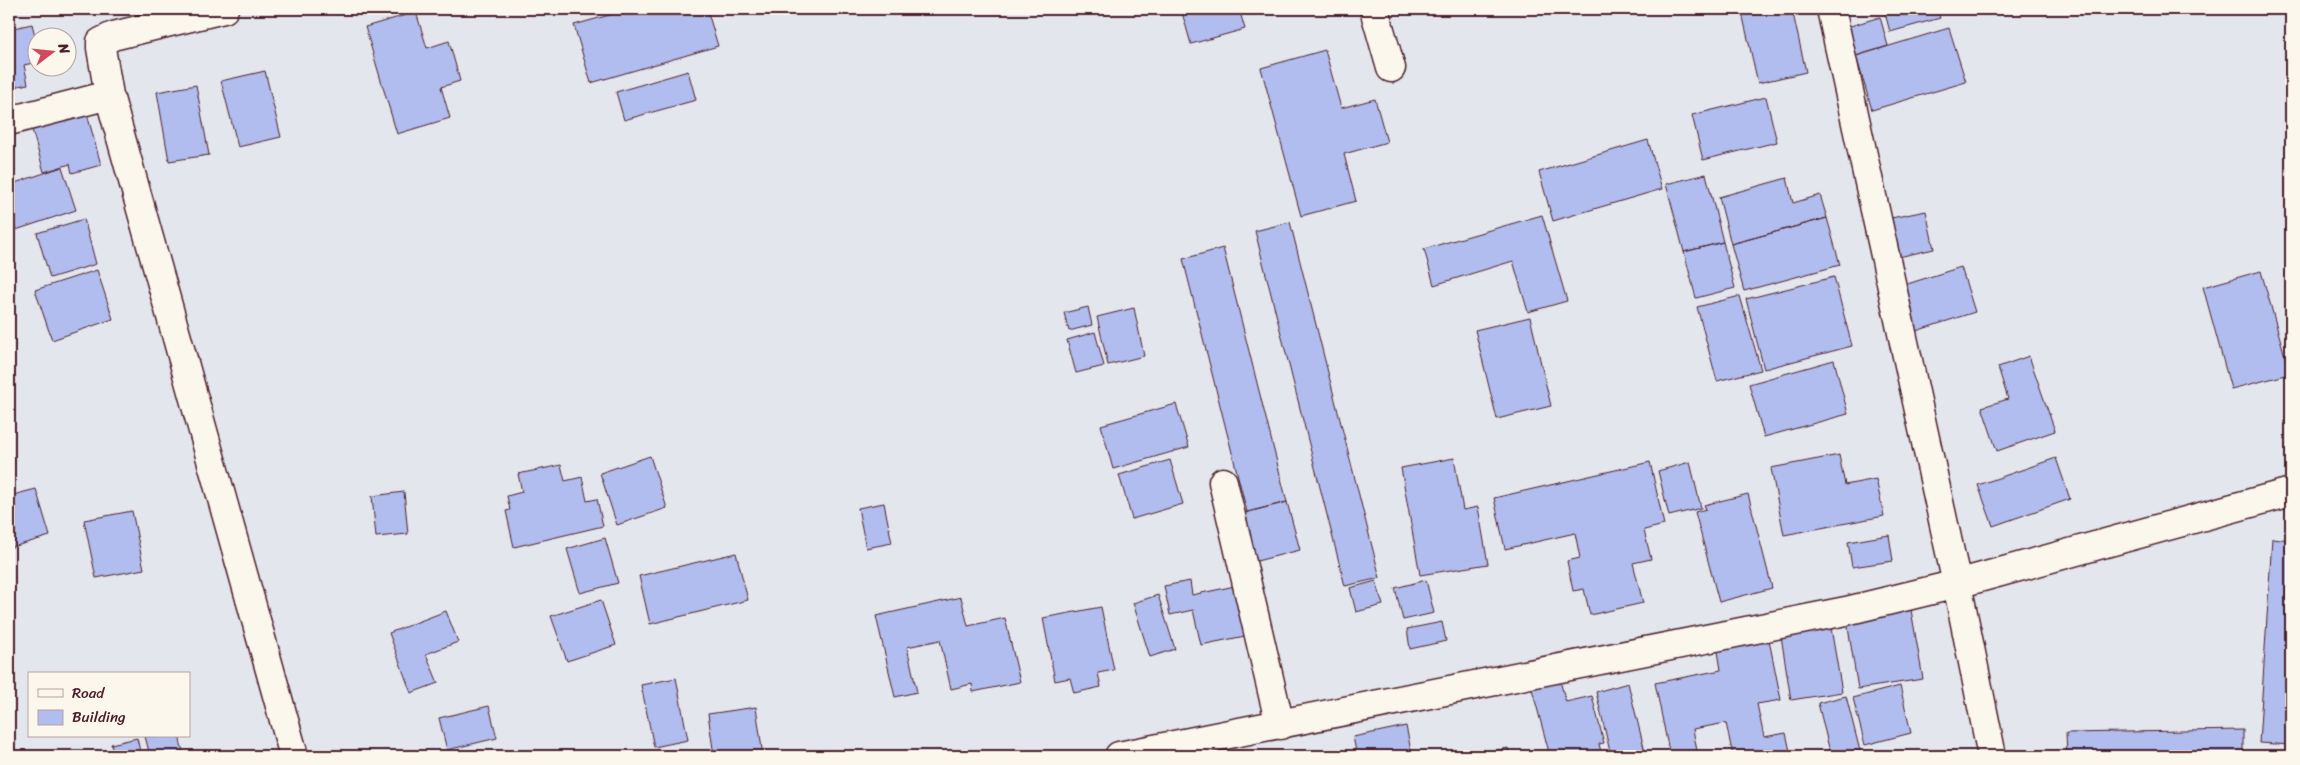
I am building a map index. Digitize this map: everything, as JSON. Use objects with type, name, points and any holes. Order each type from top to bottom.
[{"type":"street","points":[[224,9],[104,39],[101,42],[101,48],[109,95],[294,756]]},
{"type":"street","points":[[1374,9],[1391,68]]},
{"type":"street","points":[[1831,9],[1958,584],[1992,756]]},
{"type":"street","points":[[9,121],[109,95]]},
{"type":"street","points":[[1223,482],[1280,725]]},
{"type":"street","points":[[1119,756],[1846,611],[1958,584],[2291,492]]},
{"type":"building","points":[[631,9],[707,9],[718,46],[591,83],[574,25]]},
{"type":"building","points":[[1181,9],[1239,9],[1245,29],[1191,44]]},
{"type":"building","points":[[1764,9],[1792,9],[1806,72],[1758,83],[1742,13]]},
{"type":"building","points":[[1884,9],[1937,9],[1940,18],[1890,32]]},
{"type":"building","points":[[416,12],[427,48],[449,41],[460,81],[441,87],[450,118],[397,134],[365,27]]},
{"type":"building","points":[[1880,17],[1888,46],[1856,56],[1847,27]]},
{"type":"building","points":[[32,24],[33,28],[28,28],[28,64],[24,65],[28,84],[9,88],[9,29]]},
{"type":"building","points":[[1949,28],[1966,82],[1872,110],[1856,56]]},
{"type":"building","points":[[1325,50],[1341,108],[1375,99],[1387,142],[1344,154],[1356,201],[1301,216],[1261,68]]},
{"type":"building","points":[[265,71],[281,137],[238,147],[221,81]]},
{"type":"building","points":[[688,71],[696,100],[624,120],[616,92]]},
{"type":"building","points":[[196,85],[209,155],[169,161],[157,92]]},
{"type":"building","points":[[1766,97],[1777,142],[1703,160],[1692,115]]},
{"type":"building","points":[[86,110],[101,165],[72,173],[70,164],[44,172],[31,126]]},
{"type":"building","points":[[1648,140],[1662,189],[1553,221],[1539,172]]},
{"type":"building","points":[[62,167],[76,210],[16,230],[9,207],[9,185]]},
{"type":"building","points":[[1706,174],[1723,242],[1684,252],[1666,184]]},
{"type":"building","points":[[1787,178],[1793,203],[1820,195],[1827,218],[1731,244],[1719,197]]},
{"type":"building","points":[[1926,211],[1934,249],[1894,258],[1886,219]]},
{"type":"building","points":[[1542,215],[1567,301],[1528,312],[1513,261],[1434,285],[1424,249]]},
{"type":"building","points":[[1827,218],[1840,265],[1744,291],[1731,244]]},
{"type":"building","points":[[84,219],[96,264],[50,278],[37,233]]},
{"type":"building","points":[[1290,222],[1380,578],[1345,586],[1255,231]]},
{"type":"building","points":[[1723,242],[1735,288],[1696,298],[1684,252]]},
{"type":"building","points":[[1223,248],[1287,502],[1247,512],[1183,259]]},
{"type":"building","points":[[1961,267],[1975,312],[1916,331],[1901,286]]},
{"type":"building","points":[[97,270],[113,319],[52,340],[35,290]]},
{"type":"building","points":[[2261,271],[2290,374],[2231,389],[2203,287]]},
{"type":"building","points":[[1834,277],[1852,346],[1764,369],[1746,299]]},
{"type":"building","points":[[1740,296],[1761,370],[1717,381],[1697,307]]},
{"type":"building","points":[[1088,307],[1092,325],[1069,331],[1064,313]]},
{"type":"building","points":[[1134,308],[1144,356],[1108,365],[1097,317]]},
{"type":"building","points":[[1530,317],[1551,406],[1497,419],[1475,330]]},
{"type":"building","points":[[1095,332],[1104,366],[1076,373],[1067,340]]},
{"type":"building","points":[[2029,356],[2055,431],[1997,451],[1982,407],[2008,399],[1998,367]]},
{"type":"building","points":[[1834,360],[1848,414],[1764,437],[1749,384]]},
{"type":"building","points":[[1176,404],[1189,447],[1113,469],[1101,425]]},
{"type":"building","points":[[1839,455],[1845,485],[1876,479],[1884,516],[1784,535],[1771,468]]},
{"type":"building","points":[[650,456],[667,508],[617,525],[600,473]]},
{"type":"building","points":[[1454,458],[1463,510],[1478,507],[1488,564],[1420,575],[1401,468]]},
{"type":"building","points":[[2056,458],[2070,499],[1993,526],[1978,485]]},
{"type":"building","points":[[1170,460],[1183,504],[1132,519],[1119,475]]},
{"type":"building","points":[[1650,462],[1664,525],[1644,530],[1651,559],[1633,563],[1643,603],[1590,615],[1584,589],[1573,591],[1567,561],[1580,558],[1575,533],[1505,549],[1494,498]]},
{"type":"building","points":[[1690,462],[1701,508],[1669,516],[1658,471]]},
{"type":"building","points":[[561,465],[565,481],[582,477],[587,501],[597,499],[603,526],[514,547],[506,511],[510,510],[507,496],[522,492],[518,474]]},
{"type":"building","points":[[36,489],[50,536],[9,548],[9,496]]},
{"type":"building","points":[[404,492],[408,534],[376,537],[372,496]]},
{"type":"building","points":[[1748,494],[1772,588],[1719,602],[1695,512],[1706,509],[1704,505]]},
{"type":"building","points":[[1287,502],[1300,550],[1249,563],[1237,515]]},
{"type":"building","points":[[884,503],[892,543],[866,548],[858,508]]},
{"type":"building","points":[[132,511],[144,569],[96,578],[84,520]]},
{"type":"building","points":[[1889,535],[1893,561],[1852,567],[1848,542]]},
{"type":"building","points":[[605,538],[618,583],[580,593],[567,549]]},
{"type":"building","points":[[2272,538],[2291,540],[2291,745],[2259,743]]},
{"type":"building","points":[[736,553],[748,600],[650,624],[639,576]]},
{"type":"building","points":[[1426,580],[1434,613],[1403,620],[1395,588]]},
{"type":"building","points":[[1190,581],[1192,595],[1235,586],[1245,636],[1201,645],[1193,610],[1170,615],[1164,586]]},
{"type":"building","points":[[1376,581],[1383,605],[1356,612],[1350,588]]},
{"type":"building","points":[[1158,595],[1175,649],[1150,657],[1133,603]]},
{"type":"building","points":[[961,597],[968,626],[1005,618],[1020,682],[973,692],[972,684],[951,689],[940,640],[907,647],[917,692],[895,697],[876,616]]},
{"type":"building","points":[[601,600],[616,645],[567,661],[551,616]]},
{"type":"building","points":[[1910,604],[1923,679],[1858,689],[1846,615]]},
{"type":"building","points":[[1101,607],[1114,670],[1098,673],[1101,687],[1074,693],[1070,678],[1055,681],[1043,618]]},
{"type":"building","points":[[446,611],[458,642],[426,654],[438,683],[411,693],[389,633]]},
{"type":"building","points":[[1442,622],[1446,641],[1410,649],[1407,629]]},
{"type":"building","points":[[1831,628],[1842,692],[1791,700],[1781,636]]},
{"type":"building","points":[[1768,635],[1781,700],[1757,704],[1764,737],[1786,733],[1791,756],[1733,756],[1726,723],[1693,729],[1697,751],[1670,756],[1655,683],[1721,670],[1717,645]]},
{"type":"building","points":[[676,678],[688,740],[654,747],[641,685]]},
{"type":"building","points":[[1560,681],[1566,702],[1592,696],[1604,743],[1599,744],[1602,756],[1550,756],[1532,689]]},
{"type":"building","points":[[1628,683],[1646,756],[1611,756],[1596,692]]},
{"type":"building","points":[[1900,686],[1911,733],[1865,745],[1853,698]]},
{"type":"building","points":[[1846,696],[1860,751],[1831,756],[1818,703]]},
{"type":"building","points":[[489,706],[497,738],[447,750],[439,718]]},
{"type":"building","points":[[756,707],[763,756],[714,756],[708,714]]},
{"type":"building","points":[[1406,726],[1412,756],[1357,756],[1353,737]]},
{"type":"building","points":[[2243,730],[2243,756],[2067,756],[2066,733]]},
{"type":"building","points":[[137,738],[141,756],[114,756],[111,744]]},
{"type":"building","points":[[146,738],[180,738],[184,756],[150,756]]},
{"type":"building","points":[[1508,748],[1510,756],[1467,756]]}]
